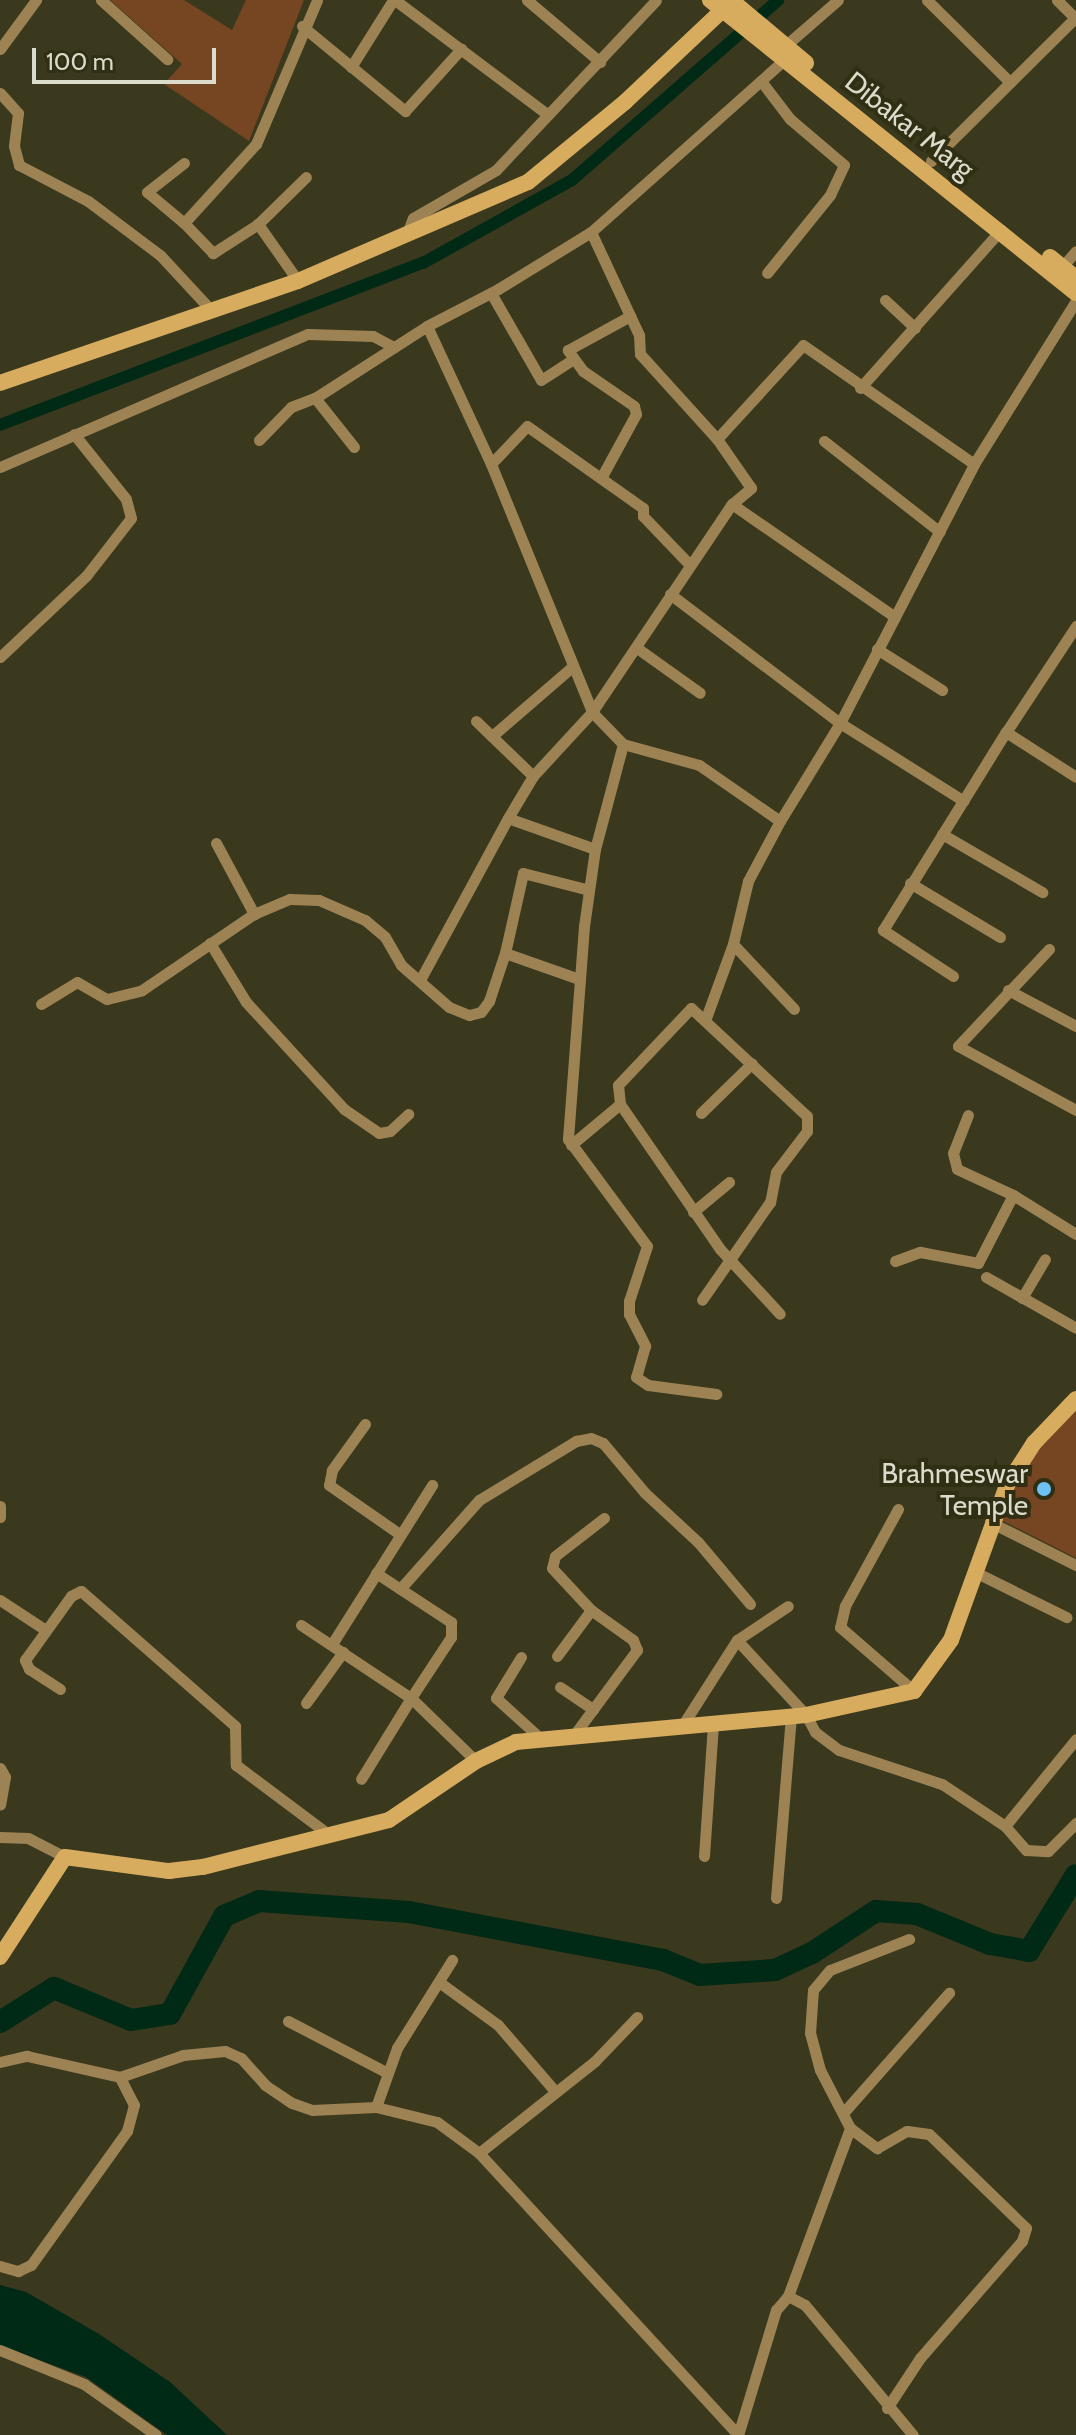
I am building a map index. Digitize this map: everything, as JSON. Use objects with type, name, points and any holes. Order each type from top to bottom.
[{"type":"street","points":[[0,49],[36,0]]},
{"type":"street","points":[[101,0],[167,59]]},
{"type":"street","points":[[184,223],[256,144],[302,26],[317,0]]},
{"type":"street","points":[[351,67],[394,0],[548,115]]},
{"type":"street","points":[[527,0],[600,62]]},
{"type":"street","points":[[406,236],[410,221],[496,170],[656,0]]},
{"type":"street","points":[[259,440],[291,407],[315,398],[427,326],[491,293],[591,232],[761,81],[838,0]]},
{"type":"street","points":[[927,0],[1010,82]]},
{"type":"street","points":[[931,161],[1076,17],[1057,0]]},
{"type":"street","points":[[0,383],[298,281],[528,182],[625,102],[728,7]]},
{"type":"street","name":"Dibakar Marg","points":[[728,7],[1001,230],[1072,283]]},
{"type":"street","points":[[302,26],[405,111],[461,49]]},
{"type":"street","name":"Dibakar Marg","points":[[785,53],[931,161],[1072,283]]},
{"type":"street","points":[[761,81],[790,119],[844,165],[830,195],[767,273]]},
{"type":"street","points":[[0,93],[18,113],[14,146],[19,165],[88,201],[160,255],[210,309]]},
{"type":"street","points":[[184,163],[147,192],[213,253],[258,224],[306,177]]},
{"type":"street","points":[[258,224],[298,281]]},
{"type":"street","points":[[860,388],[1001,230]]},
{"type":"street","points":[[420,980],[533,776],[592,712],[637,648],[689,564],[732,504],[751,488],[717,439],[640,354],[630,316],[591,232]]},
{"type":"street","points":[[706,1018],[733,944],[748,881],[780,821],[840,723],[1072,283],[1076,251]]},
{"type":"street","points":[[491,293],[541,380],[573,359]]},
{"type":"street","points":[[885,300],[915,328]]},
{"type":"street","points":[[601,478],[636,414],[634,406],[573,359],[568,350],[630,316]]},
{"type":"street","points":[[427,326],[491,464],[592,712],[623,744],[699,765],[780,821]]},
{"type":"street","points":[[0,467],[308,334],[373,336],[394,347]]},
{"type":"street","points":[[717,439],[803,345],[860,388],[974,464]]},
{"type":"street","points":[[315,398],[354,447]]},
{"type":"street","points":[[491,464],[527,426],[643,508],[643,516],[689,564]]},
{"type":"street","points":[[0,657],[86,576],[131,518],[126,499],[74,434]]},
{"type":"street","points":[[824,441],[940,532]]},
{"type":"street","points":[[732,504],[895,617]]},
{"type":"street","points":[[670,594],[840,723],[964,801]]},
{"type":"street","points":[[953,976],[883,930],[1076,626]]},
{"type":"street","points":[[637,648],[700,693]]},
{"type":"street","points":[[877,649],[942,690]]},
{"type":"street","points":[[492,736],[573,666]]},
{"type":"street","points":[[476,721],[533,776]]},
{"type":"street","points":[[1006,732],[1076,777]]},
{"type":"street","points":[[623,744],[595,849],[589,890],[567,1132],[571,1145],[647,1246],[629,1301],[629,1314],[645,1346],[636,1377],[648,1385],[716,1394]]},
{"type":"street","points":[[508,818],[595,849]]},
{"type":"street","points":[[942,834],[1042,892]]},
{"type":"street","points":[[216,843],[254,914]]},
{"type":"street","points":[[41,1004],[77,982],[107,999],[128,995],[254,914],[290,899],[319,900],[377,929],[401,965],[459,1012],[481,1012],[505,953],[523,873],[589,890]]},
{"type":"street","points":[[910,883],[1000,937]]},
{"type":"street","points":[[210,943],[246,1002],[344,1109],[379,1133],[390,1131],[408,1114]]},
{"type":"street","points":[[733,944],[794,1009]]},
{"type":"street","points":[[1049,949],[958,1046],[1076,1110]]},
{"type":"street","points":[[505,953],[579,979]]},
{"type":"street","points":[[1008,990],[1076,1026]]},
{"type":"street","points":[[702,1300],[730,1261],[770,1202],[780,1163],[809,1124],[706,1018],[697,1010],[688,1010],[618,1085],[620,1104],[730,1261],[780,1314]]},
{"type":"street","points":[[701,1113],[752,1063]]},
{"type":"street","points":[[571,1145],[620,1104]]},
{"type":"street","points":[[968,1115],[953,1162],[966,1175],[1013,1195],[1076,1234]]},
{"type":"street","points":[[693,1212],[729,1182]]},
{"type":"street","points":[[895,1261],[920,1252],[978,1263],[1013,1195]]},
{"type":"street","points":[[1022,1298],[1045,1259]]},
{"type":"street","points":[[986,1277],[1076,1328]]},
{"type":"street","points":[[0,1837],[28,1838],[65,1857],[169,1871],[331,1836],[389,1820],[476,1761],[539,1737],[798,1716],[914,1691],[951,1640],[990,1522],[1034,1443],[1076,1399]]},
{"type":"street","points":[[365,1424],[332,1470],[329,1485],[398,1533]]},
{"type":"street","points":[[400,1589],[479,1500],[576,1441],[591,1438],[603,1443],[645,1493],[698,1542],[750,1604]]},
{"type":"street","points":[[332,1644],[398,1533],[432,1485]]},
{"type":"street","points":[[0,1506],[0,1517]]},
{"type":"street","points":[[898,1509],[845,1606],[840,1627],[914,1691]]},
{"type":"street","points":[[574,1735],[637,1650],[633,1640],[591,1610],[551,1562],[604,1518]]},
{"type":"street","points":[[990,1522],[1076,1565]]},
{"type":"street","points":[[975,1572],[1066,1617]]},
{"type":"street","points":[[361,1779],[453,1629],[376,1573]]},
{"type":"street","points":[[60,1689],[26,1665],[44,1629],[71,1596],[88,1594],[235,1726],[236,1765],[331,1836]]},
{"type":"street","points":[[0,1600],[44,1629]]},
{"type":"street","points":[[682,1726],[737,1640],[788,1606]]},
{"type":"street","points":[[557,1656],[591,1610]]},
{"type":"street","points":[[301,1625],[411,1698],[476,1761]]},
{"type":"street","points":[[737,1640],[798,1716],[839,1750],[942,1784],[1005,1826],[1026,1850],[1036,1853],[1048,1851],[1076,1823]]},
{"type":"street","points":[[306,1703],[343,1652]]},
{"type":"street","points":[[521,1657],[496,1698],[539,1737]]},
{"type":"street","points":[[560,1687],[593,1709]]},
{"type":"street","points":[[776,1898],[798,1716]]},
{"type":"street","points":[[704,1856],[713,1723]]},
{"type":"street","points":[[1005,1826],[1076,1739]]},
{"type":"street","points":[[0,1768],[5,1777],[0,1805]]},
{"type":"street","points":[[0,1957],[65,1857]]},
{"type":"street","points":[[887,2408],[920,2358],[1022,2241],[1026,2228],[929,2134],[907,2131],[877,2148],[850,2128],[820,2070],[810,2033],[813,1990],[830,1970],[909,1939]]},
{"type":"street","points":[[376,2107],[386,2072],[452,1960]]},
{"type":"street","points":[[439,1982],[498,2025],[553,2089]]},
{"type":"street","points":[[844,2112],[949,1993]]},
{"type":"street","points":[[479,2153],[553,2089],[595,2061],[637,2017]]},
{"type":"street","points":[[288,2021],[386,2072]]},
{"type":"street","points":[[0,2062],[27,2056],[120,2077],[183,2055],[225,2051],[241,2058],[265,2085],[292,2103],[312,2110],[376,2107],[437,2122],[479,2153],[738,2435],[776,2310],[788,2296],[850,2128]]},
{"type":"street","points":[[0,2266],[18,2271],[31,2265],[127,2131],[134,2105],[120,2077]]},
{"type":"street","points":[[788,2296],[805,2305],[887,2408],[913,2435]]},
{"type":"street","points":[[0,2350],[84,2384],[156,2435]]},
{"type":"shaded area","points":[[110,0],[184,0],[232,30],[246,0],[304,0],[249,141],[164,84],[182,64]]},
{"type":"shaded area","name":"Brahmeswar Temple","points":[[1076,1409],[1076,1558],[997,1518],[1028,1460]]},
{"type":"shaded area","points":[[0,2285],[26,2292],[99,2334],[170,2382],[227,2435],[167,2435],[86,2377],[0,2346]]},
{"type":"waterway","points":[[0,425],[423,263],[572,180],[778,0]]},
{"type":"waterway","points":[[0,2022],[54,1988],[131,2020],[170,2014],[224,1916],[259,1901],[409,1912],[663,1960],[700,1975],[775,1970],[812,1953],[876,1911],[917,1914],[990,1944],[1029,1951],[1076,1875]]},
{"type":"place","name":"Brahmeswar Temple","points":[[1044,1489]]}]
